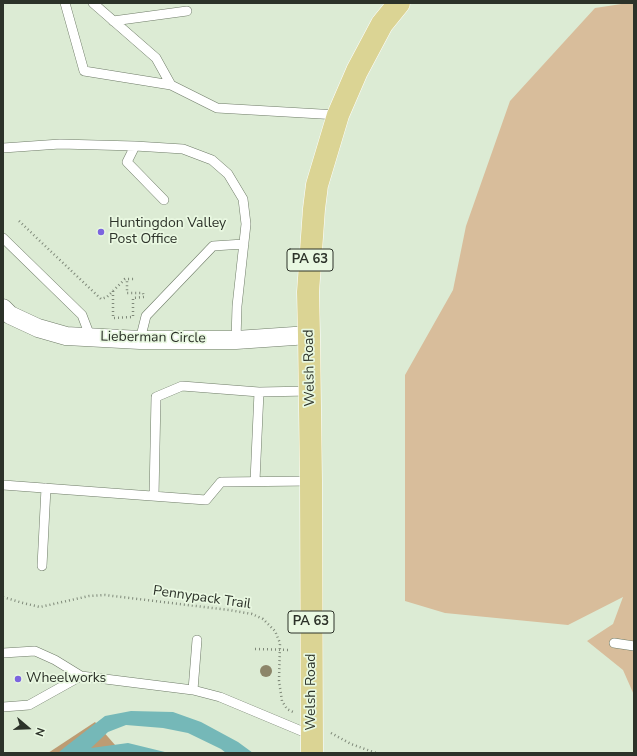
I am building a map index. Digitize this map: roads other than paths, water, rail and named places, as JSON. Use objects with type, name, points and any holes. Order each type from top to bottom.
[{"type":"main road","name":"Welsh Road","points":[[312,744],[311,482],[308,292],[314,209],[317,185],[338,115],[357,71],[382,24],[399,3]]},
{"type":"street","name":"Lieberman Circle","points":[[3,308],[10,315],[38,328],[66,336],[90,336],[140,340],[236,340],[309,335]]},
{"type":"lane","points":[[65,3],[84,71],[171,85],[217,108],[338,115]]},
{"type":"lane","points":[[93,3],[156,58],[171,85]]},
{"type":"lane","points":[[114,20],[187,11]]},
{"type":"lane","points":[[3,148],[60,144],[135,146],[183,149],[212,160],[228,174],[243,199],[246,224],[236,340]]},
{"type":"lane","points":[[135,146],[127,162],[164,200]]},
{"type":"lane","points":[[3,238],[82,315],[90,336]]},
{"type":"lane","points":[[140,340],[146,316],[213,246],[244,244]]},
{"type":"lane","points":[[154,496],[156,397],[182,386],[259,392],[310,392]]},
{"type":"lane","points":[[255,481],[259,392]]},
{"type":"lane","points":[[3,485],[206,500],[221,482],[311,482]]},
{"type":"lane","points":[[42,566],[46,488]]},
{"type":"lane","points":[[193,690],[197,640]]},
{"type":"lane","points":[[614,643],[634,646]]},
{"type":"lane","points":[[3,653],[35,651],[55,660],[81,676],[193,690],[220,697],[312,744]]},
{"type":"lane","points":[[3,708],[29,705],[81,676]]},
{"type":"water","points":[[131,711],[173,712],[201,722],[238,742],[253,753],[226,753],[221,749],[188,733],[163,728],[126,725],[108,732],[91,748],[128,743],[169,753],[58,753],[105,716]]},
{"type":"place","name":"Huntingdon Valley Post Office","points":[[101,232]]},
{"type":"place","name":"Wheelworks","points":[[18,679]]}]
